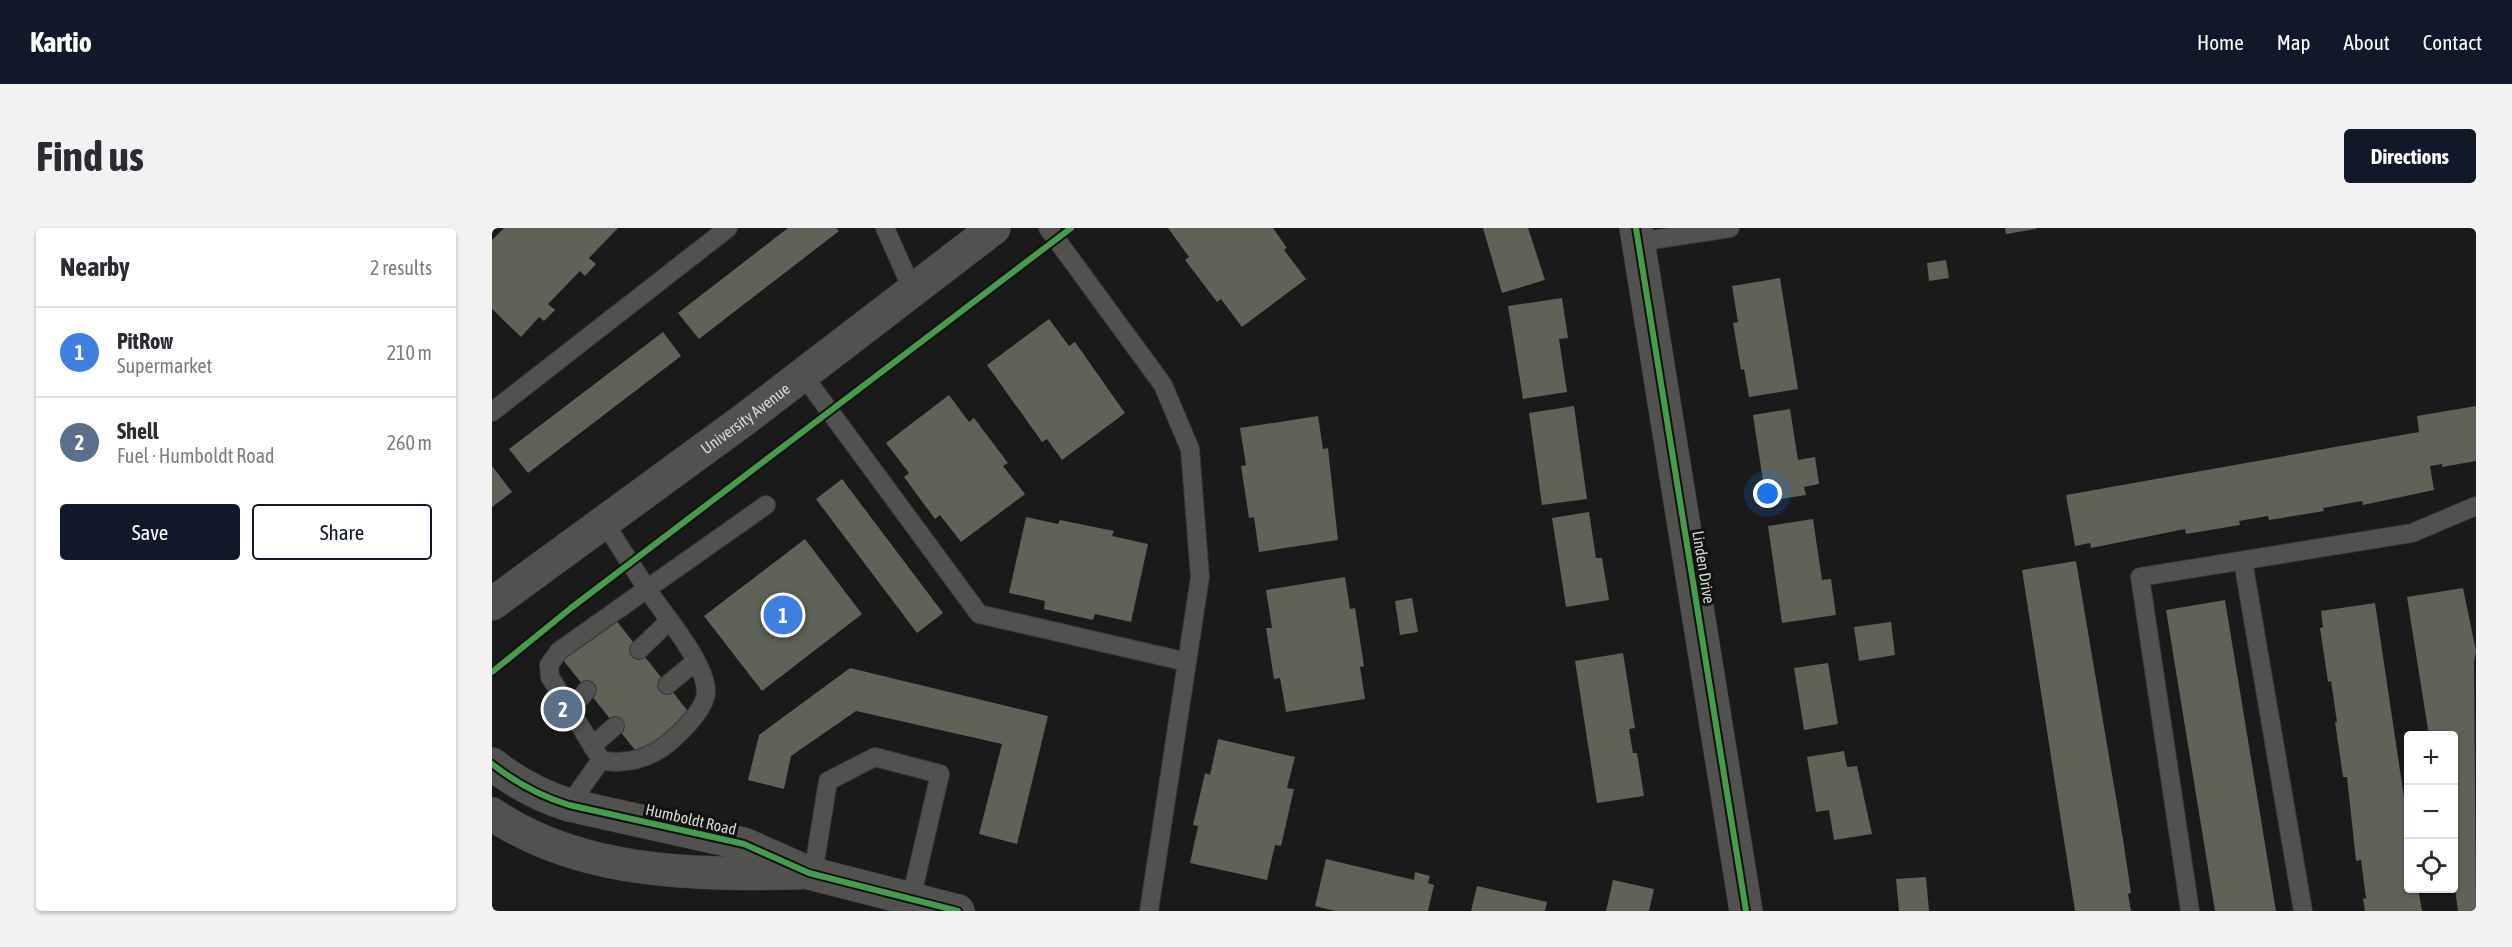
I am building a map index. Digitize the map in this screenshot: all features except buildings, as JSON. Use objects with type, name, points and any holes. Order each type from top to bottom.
[{"type":"street","name":"University Avenue","points":[[492,604],[803,375],[994,228]]},
{"type":"street","name":"Linden Drive","points":[[1637,235],[1746,911]]},
{"type":"street","name":"Humboldt Road","points":[[492,764],[520,785],[546,798],[744,844],[811,873],[958,911]]},
{"type":"street","name":"Humboldt Road","points":[[492,814],[537,840],[597,859],[720,873],[811,873]]},
{"type":"lane","points":[[492,412],[728,228]]},
{"type":"lane","points":[[885,228],[913,291]]},
{"type":"lane","points":[[1048,228],[1162,385],[1190,449],[1200,577],[1149,911]]},
{"type":"lane","points":[[1637,235],[1730,228]]},
{"type":"lane","points":[[803,375],[979,614],[1187,662]]},
{"type":"lane","points":[[604,522],[648,591],[701,671],[706,693],[692,721],[665,746],[638,760],[611,762],[596,753],[550,677],[549,664],[559,651],[648,591],[766,505]]},
{"type":"lane","points":[[2190,911],[2140,577],[2412,533],[2476,506]]},
{"type":"lane","points":[[2243,561],[2303,911]]},
{"type":"lane","points":[[639,650],[669,621]]},
{"type":"lane","points":[[667,685],[695,662]]},
{"type":"lane","points":[[570,710],[586,690]]},
{"type":"lane","points":[[569,805],[596,753],[615,726]]},
{"type":"lane","points":[[811,873],[828,781],[875,757],[940,774],[911,899]]},
{"type":"cycle path","points":[[492,672],[571,608],[1071,228]]},
{"type":"cycle path","points":[[1636,228],[1746,911]]},
{"type":"cycle path","points":[[492,764],[529,788],[569,805],[744,844],[809,873],[958,911]]},
{"type":"place","name":"PitRow","points":[[783,615]]},
{"type":"place","name":"Shell","points":[[563,709]]}]
